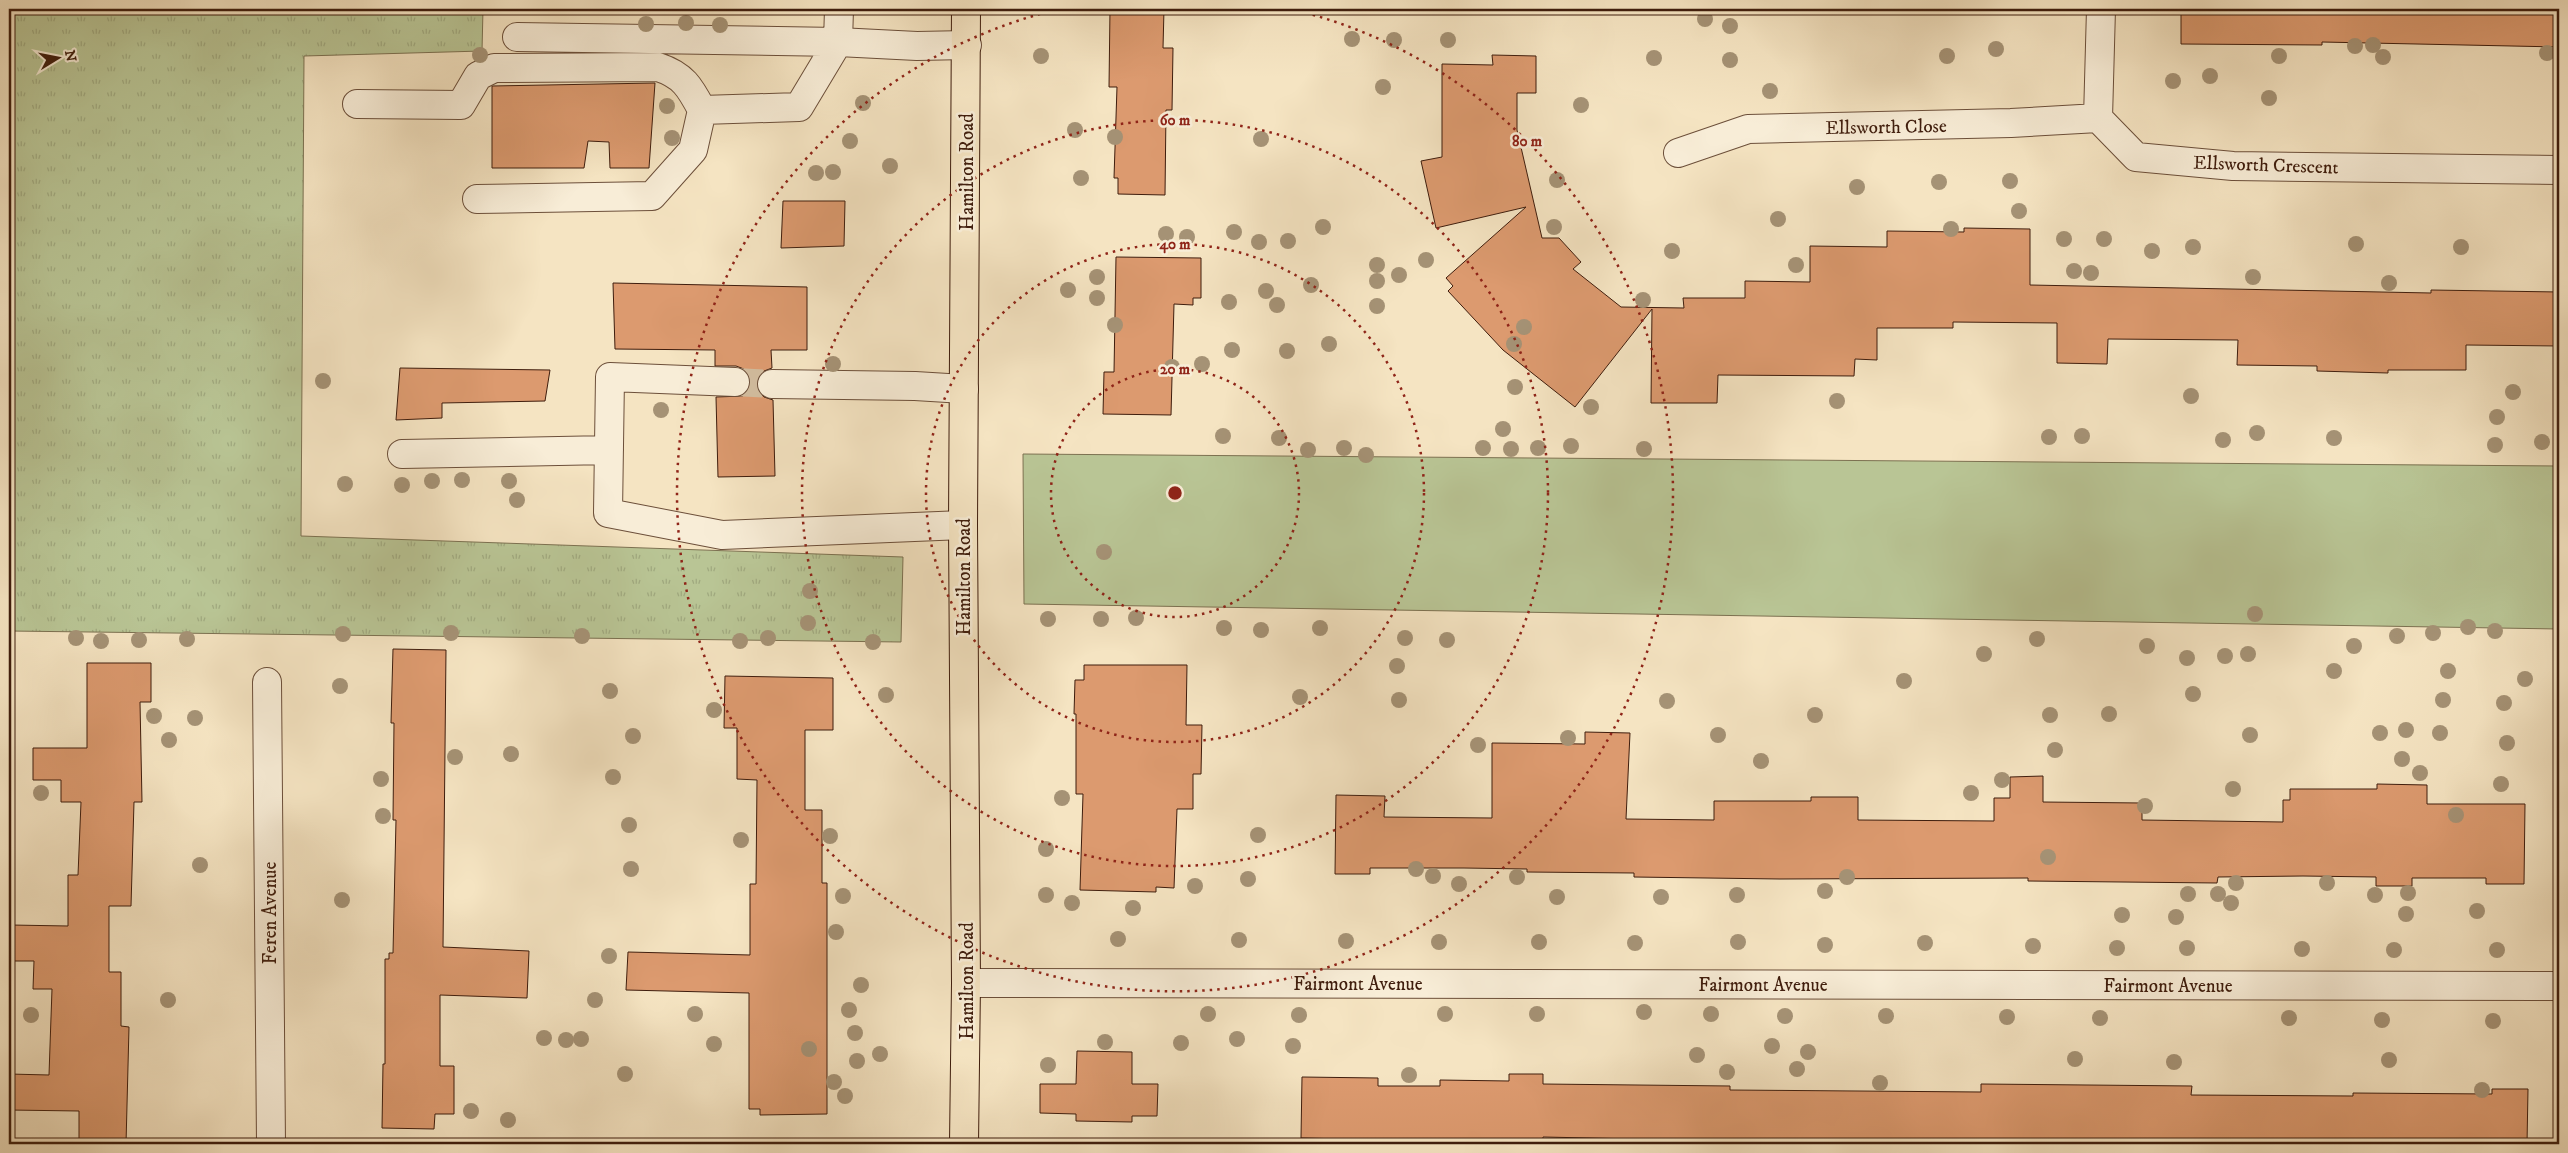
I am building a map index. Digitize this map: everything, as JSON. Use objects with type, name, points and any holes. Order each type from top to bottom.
[{"type":"main road","name":"Hamilton Road","points":[[964,1144],[966,983],[963,525],[966,9]]},
{"type":"street","points":[[702,110],[799,107],[838,42],[839,9]]},
{"type":"street","points":[[2098,118],[2101,9]]},
{"type":"street","points":[[517,37],[838,42],[917,46],[966,45]]},
{"type":"street","points":[[599,38],[599,67]]},
{"type":"street","points":[[358,104],[461,105],[478,76],[494,68],[658,67],[673,72],[690,87],[702,110],[693,150],[652,196],[477,200]]},
{"type":"street","name":"Ellsworth Close","points":[[1678,153],[1748,129],[2011,123],[2098,118]]},
{"type":"street","name":"Ellsworth Crescent","points":[[2098,118],[2136,157],[2233,166],[2559,170]]},
{"type":"street","points":[[735,382],[610,377],[608,513],[722,535],[963,525]]},
{"type":"street","points":[[772,384],[915,386],[964,389]]},
{"type":"street","points":[[402,454],[609,450]]},
{"type":"street","name":"Feren Avenue","points":[[267,682],[271,1144]]},
{"type":"street","name":"Fairmont Avenue","points":[[966,983],[2559,986]]},
{"type":"green space","points":[[9,9],[483,9],[482,51],[304,56],[301,536],[903,557],[901,642],[9,631]]},
{"type":"green space","points":[[1023,454],[2559,466],[2559,629],[1024,604]]},
{"type":"building","points":[[1110,9],[1164,9],[1163,48],[1173,48],[1172,110],[1166,110],[1165,195],[1118,194],[1118,178],[1114,178],[1117,87],[1109,87]]},
{"type":"building","points":[[2181,9],[2559,9],[2559,47],[2322,42],[2322,45],[2181,44]]},
{"type":"building","points":[[1492,55],[1536,56],[1536,93],[1517,93],[1517,130],[1542,238],[1559,238],[1581,262],[1573,269],[1621,307],[1684,308],[1683,298],[1745,298],[1745,281],[1810,282],[1810,246],[1887,247],[1887,231],[1964,232],[1964,228],[2030,229],[2030,285],[2431,293],[2431,290],[2559,292],[2559,346],[2466,345],[2466,370],[2388,370],[2388,373],[2317,371],[2317,366],[2237,365],[2238,340],[2108,339],[2107,364],[2057,363],[2057,323],[1953,322],[1953,328],[1877,328],[1877,360],[1855,359],[1854,376],[1718,375],[1717,403],[1651,403],[1652,309],[1575,407],[1503,350],[1448,291],[1453,286],[1446,278],[1526,207],[1436,228],[1421,161],[1442,157],[1442,64],[1493,65]]},
{"type":"building","points":[[655,83],[649,168],[610,168],[609,142],[588,141],[584,168],[492,168],[492,86]]},
{"type":"building","points":[[783,201],[845,201],[844,246],[781,248]]},
{"type":"building","points":[[1116,257],[1201,258],[1201,298],[1193,298],[1193,305],[1174,304],[1171,415],[1103,414],[1104,372],[1114,372]]},
{"type":"building","points":[[613,283],[807,287],[807,350],[771,350],[772,368],[764,371],[756,383],[758,391],[764,397],[773,400],[775,476],[718,477],[716,397],[743,396],[748,391],[751,383],[749,374],[744,369],[736,366],[715,366],[715,350],[615,349]]},
{"type":"building","points":[[400,368],[550,370],[545,401],[442,403],[442,418],[396,420]]},
{"type":"building","points":[[393,649],[446,650],[443,947],[529,951],[527,998],[440,995],[440,1066],[454,1066],[454,1114],[435,1114],[434,1129],[382,1128],[383,1064],[385,1064],[385,959],[389,959],[389,953],[393,953],[396,820],[393,820],[394,723],[391,723]]},
{"type":"building","points":[[87,663],[151,663],[151,702],[140,702],[142,802],[134,802],[131,906],[109,906],[109,972],[121,972],[121,1026],[129,1027],[126,1144],[79,1144],[79,1111],[9,1110],[9,1074],[49,1075],[52,989],[33,989],[34,961],[10,961],[11,925],[68,926],[68,875],[78,875],[81,802],[61,802],[61,780],[33,780],[33,748],[87,748]]},
{"type":"building","points":[[1084,665],[1187,665],[1186,725],[1202,725],[1201,774],[1193,774],[1193,809],[1177,809],[1174,888],[1156,887],[1156,892],[1080,890],[1083,794],[1076,794],[1076,714],[1074,714],[1075,680],[1084,680]]},
{"type":"building","points":[[725,676],[833,678],[833,730],[805,730],[805,810],[822,810],[822,883],[827,883],[827,1114],[760,1115],[760,1109],[749,1109],[749,993],[626,990],[628,952],[750,955],[750,884],[756,884],[757,780],[737,779],[737,728],[724,728]]},
{"type":"building","points":[[1585,732],[1630,733],[1626,819],[1714,820],[1714,801],[1811,801],[1811,797],[1858,797],[1858,820],[1994,821],[1994,798],[2010,798],[2010,777],[2043,776],[2043,802],[2142,803],[2142,820],[2283,822],[2283,800],[2290,800],[2290,789],[2377,789],[2377,784],[2427,785],[2427,804],[2525,804],[2524,884],[2486,884],[2486,878],[2412,878],[2412,886],[2376,886],[2376,877],[2303,876],[2218,877],[2217,883],[2028,881],[2028,878],[1780,879],[1634,877],[1634,873],[1527,872],[1527,869],[1464,868],[1370,868],[1370,874],[1335,874],[1336,795],[1385,796],[1384,817],[1492,818],[1492,743],[1585,744]]},
{"type":"building","points":[[1077,1051],[1132,1052],[1132,1084],[1158,1084],[1157,1116],[1132,1116],[1132,1122],[1076,1121],[1076,1114],[1040,1113],[1040,1084],[1076,1084]]},
{"type":"building","points":[[1509,1074],[1543,1074],[1543,1084],[1730,1086],[1730,1090],[1981,1092],[1981,1084],[2192,1086],[2191,1095],[2353,1096],[2353,1093],[2492,1094],[2492,1089],[2528,1089],[2527,1144],[1828,1142],[1828,1144],[1683,1144],[1683,1140],[1543,1137],[1543,1144],[1347,1144],[1347,1139],[1301,1138],[1302,1077],[1378,1078],[1378,1086],[1440,1086],[1440,1080],[1509,1081]]},
{"type":"tunnel","points":[[735,382],[772,384]]}]
